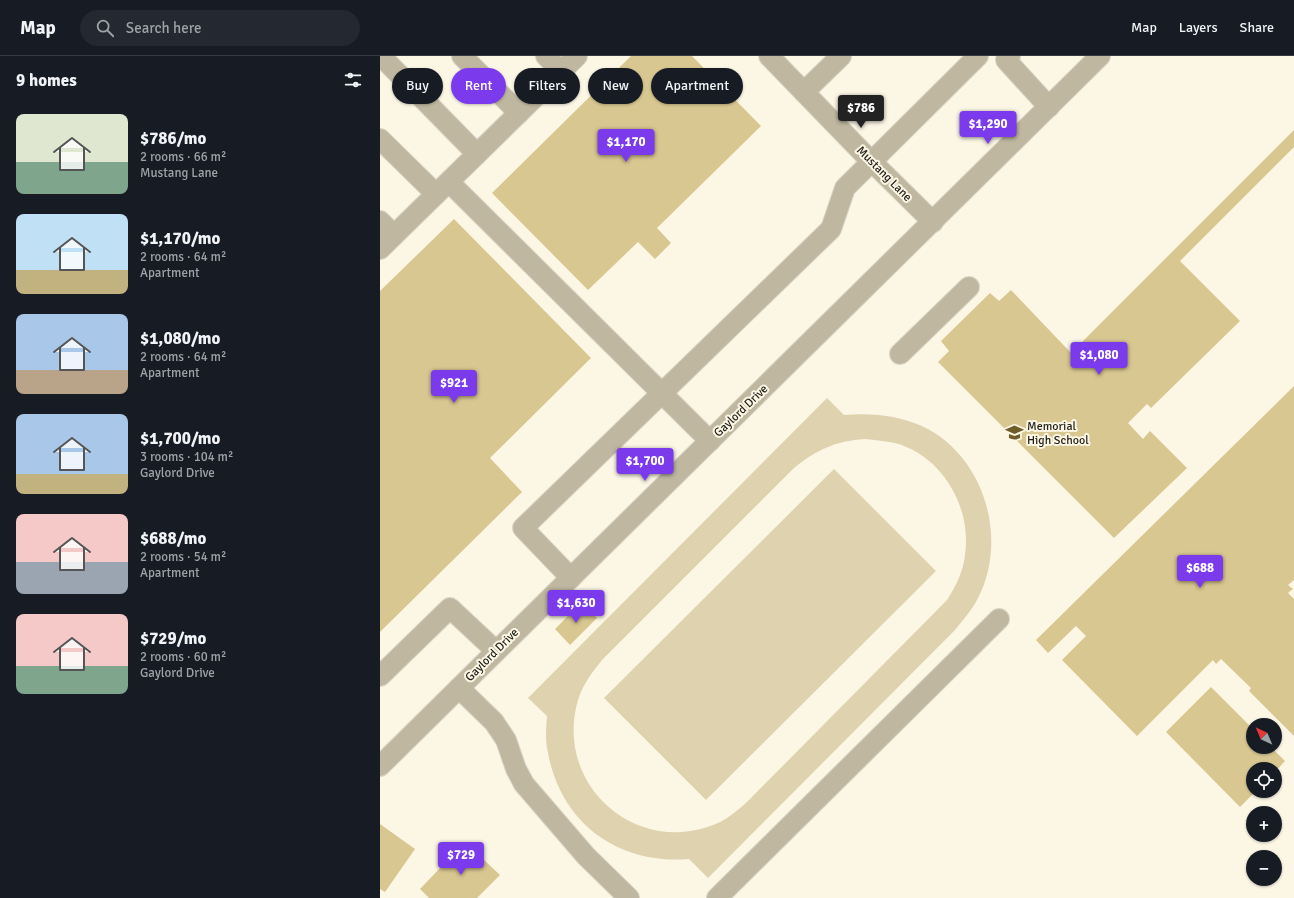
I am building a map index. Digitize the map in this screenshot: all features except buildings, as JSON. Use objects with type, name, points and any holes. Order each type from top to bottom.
[{"type":"street","points":[[381,56],[477,154]]},
{"type":"street","points":[[462,56],[518,113]]},
{"type":"street","points":[[546,56],[558,68]]},
{"type":"street","points":[[564,68],[577,56]]},
{"type":"street","name":"Mustang Lane","points":[[769,56],[871,162],[933,222]]},
{"type":"street","points":[[804,92],[841,56]]},
{"type":"street","points":[[571,578],[523,528],[830,229],[845,188],[978,56]]},
{"type":"street","name":"Gaylord Drive","points":[[380,766],[1100,56]]},
{"type":"street","points":[[1006,57],[1049,107]]},
{"type":"street","points":[[385,235],[442,188],[527,104]]},
{"type":"street","points":[[380,139],[442,188],[661,393],[710,442]]},
{"type":"street","points":[[900,354],[969,287]]},
{"type":"street","points":[[380,676],[450,608],[496,651]]},
{"type":"street","points":[[717,898],[999,619]]},
{"type":"street","points":[[459,688],[494,722],[506,740],[516,769],[524,784],[586,856],[629,898]]},
{"type":"shaded area","points":[[827,398],[844,415],[864,414],[893,417],[922,426],[943,439],[961,457],[975,477],[985,500],[990,525],[991,550],[987,575],[973,607],[955,630],[708,878],[689,859],[663,859],[639,855],[617,847],[597,834],[580,819],[566,800],[555,778],[546,744],[547,716],[528,698]],"holes":[[[865,439],[895,443],[912,450],[927,459],[951,486],[959,502],[964,520],[966,537],[963,567],[959,579],[947,600],[747,802],[724,820],[690,831],[660,831],[633,823],[609,808],[591,786],[578,761],[574,731],[578,700],[585,683],[603,659],[801,462],[835,444]]]},
{"type":"shaded area","points":[[834,469],[936,571],[706,800],[604,698]]},
{"type":"place","name":"Memorial High School","points":[[1014,433]]}]
